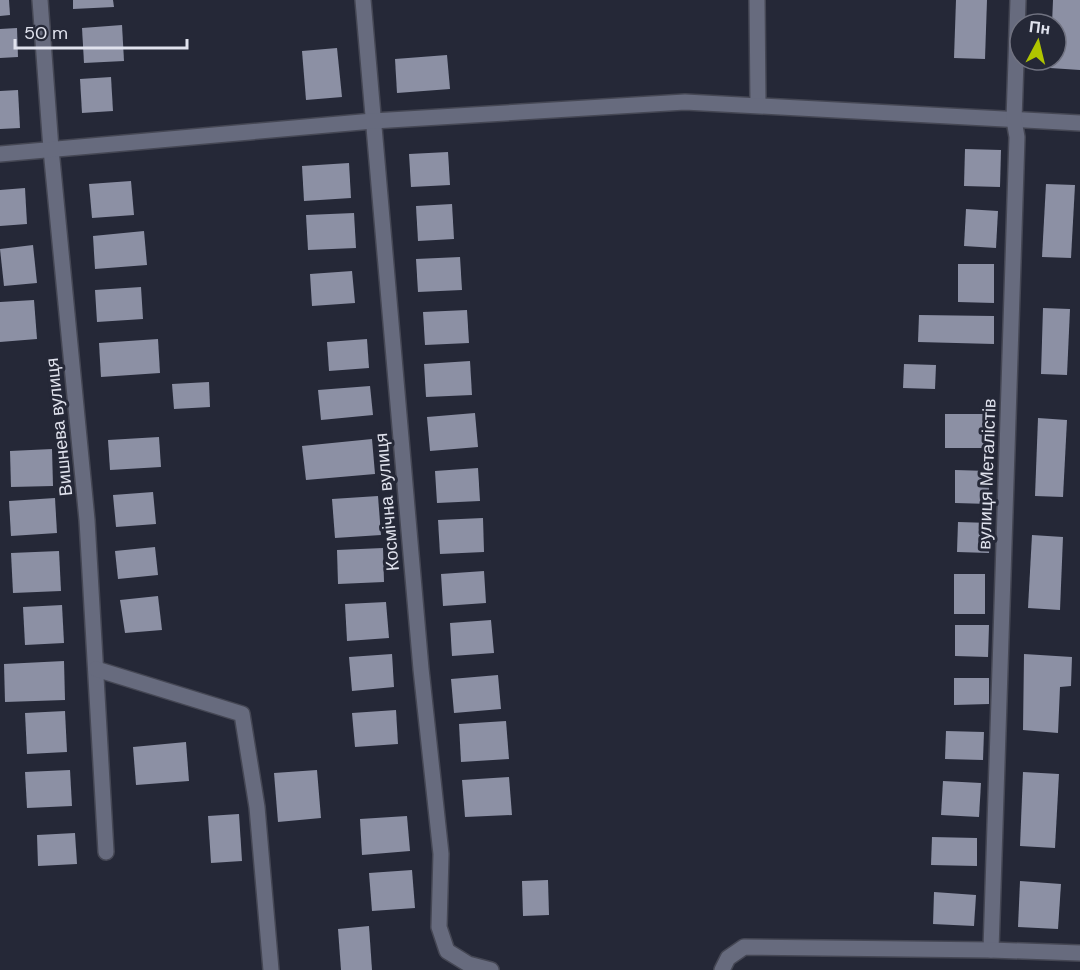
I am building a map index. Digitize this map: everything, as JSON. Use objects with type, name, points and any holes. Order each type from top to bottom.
[{"type":"street","name":"Вишнева вулиця","points":[[40,0],[51,149],[87,520],[106,852]]},
{"type":"street","name":"Космічна вулиця","points":[[363,0],[421,669],[441,854],[439,927],[447,951],[468,964],[491,970]]},
{"type":"street","points":[[757,0],[758,104]]},
{"type":"street","name":"вулиця Металістів","points":[[991,950],[1017,137],[1014,120],[1018,0]]},
{"type":"street","points":[[0,154],[373,121],[685,102],[758,104],[1080,123]]},
{"type":"street","points":[[96,669],[242,714],[257,807],[271,970]]},
{"type":"street","points":[[722,970],[728,958],[744,947],[1080,953]]},
{"type":"building","points":[[0,0],[9,0],[10,15],[0,16]]},
{"type":"building","points":[[73,0],[113,0],[114,7],[73,9]]},
{"type":"building","points":[[956,0],[987,0],[985,59],[954,58]]},
{"type":"building","points":[[1053,0],[1080,0],[1080,70],[1068,69],[1068,12],[1052,12]]},
{"type":"building","points":[[122,25],[124,61],[84,63],[82,28]]},
{"type":"building","points":[[17,28],[18,57],[0,58],[0,29]]},
{"type":"building","points":[[337,48],[342,97],[306,100],[302,51]]},
{"type":"building","points":[[447,55],[450,89],[397,93],[395,59]]},
{"type":"building","points":[[111,77],[113,111],[82,113],[80,79]]},
{"type":"building","points":[[18,90],[20,128],[0,129],[0,91]]},
{"type":"building","points":[[965,149],[1001,150],[1000,187],[964,186]]},
{"type":"building","points":[[448,152],[450,185],[411,187],[409,154]]},
{"type":"building","points":[[349,163],[351,198],[304,201],[302,166]]},
{"type":"building","points":[[131,181],[134,215],[92,218],[89,184]]},
{"type":"building","points":[[1046,184],[1075,185],[1071,258],[1042,257]]},
{"type":"building","points":[[25,188],[27,224],[0,226],[0,190]]},
{"type":"building","points":[[452,204],[454,239],[418,241],[416,206]]},
{"type":"building","points":[[966,209],[998,211],[996,248],[964,246]]},
{"type":"building","points":[[354,213],[356,248],[308,250],[306,215]]},
{"type":"building","points":[[144,231],[147,265],[95,269],[93,236]]},
{"type":"building","points":[[33,245],[37,283],[4,286],[0,249]]},
{"type":"building","points":[[460,257],[462,290],[418,292],[416,259]]},
{"type":"building","points":[[958,264],[994,264],[994,303],[958,302]]},
{"type":"building","points":[[352,271],[355,303],[312,306],[310,274]]},
{"type":"building","points":[[141,287],[143,319],[97,322],[95,290]]},
{"type":"building","points":[[34,300],[37,339],[0,342],[0,302]]},
{"type":"building","points":[[1043,308],[1070,309],[1067,375],[1041,374]]},
{"type":"building","points":[[467,310],[469,343],[425,345],[423,312]]},
{"type":"building","points":[[919,315],[994,316],[994,344],[918,342]]},
{"type":"building","points":[[158,339],[160,373],[101,377],[99,343]]},
{"type":"building","points":[[367,339],[369,368],[329,371],[327,342]]},
{"type":"building","points":[[470,361],[472,395],[426,397],[424,364]]},
{"type":"building","points":[[904,364],[936,365],[935,389],[903,388]]},
{"type":"building","points":[[209,382],[210,407],[174,409],[172,384]]},
{"type":"building","points":[[370,386],[373,415],[321,420],[318,390]]},
{"type":"building","points":[[475,413],[478,447],[430,451],[427,417]]},
{"type":"building","points":[[945,414],[990,414],[990,448],[945,448]]},
{"type":"building","points":[[1038,418],[1067,420],[1063,497],[1035,496]]},
{"type":"building","points":[[159,437],[161,467],[110,470],[108,440]]},
{"type":"building","points":[[372,439],[375,474],[306,480],[302,446]]},
{"type":"building","points":[[52,449],[53,486],[11,487],[10,451]]},
{"type":"building","points":[[478,468],[480,501],[437,503],[435,471]]},
{"type":"building","points":[[955,470],[989,471],[989,504],[955,503]]},
{"type":"building","points":[[153,492],[156,524],[116,527],[113,495]]},
{"type":"building","points":[[378,496],[381,535],[335,538],[332,499]]},
{"type":"building","points":[[55,498],[57,533],[11,536],[9,501]]},
{"type":"building","points":[[483,518],[484,552],[440,554],[438,520]]},
{"type":"building","points":[[958,522],[991,523],[989,553],[957,552]]},
{"type":"building","points":[[1032,535],[1063,537],[1060,610],[1028,608]]},
{"type":"building","points":[[155,547],[158,575],[118,579],[115,551]]},
{"type":"building","points":[[383,548],[384,582],[338,584],[337,550]]},
{"type":"building","points":[[59,551],[61,591],[13,593],[11,553]]},
{"type":"building","points":[[484,571],[486,603],[443,606],[441,574]]},
{"type":"building","points":[[954,574],[985,574],[985,614],[954,614]]},
{"type":"building","points":[[158,596],[162,630],[125,633],[120,600]]},
{"type":"building","points":[[386,602],[389,638],[347,641],[345,604]]},
{"type":"building","points":[[62,605],[64,643],[25,645],[23,607]]},
{"type":"building","points":[[491,620],[494,653],[452,656],[450,623]]},
{"type":"building","points":[[955,625],[989,625],[988,657],[955,656]]},
{"type":"building","points":[[392,654],[394,687],[352,691],[349,657]]},
{"type":"building","points":[[1024,654],[1072,657],[1071,686],[1060,687],[1058,733],[1023,730]]},
{"type":"building","points":[[64,661],[65,700],[5,702],[4,664]]},
{"type":"building","points":[[498,675],[501,709],[454,713],[451,679]]},
{"type":"building","points":[[954,678],[989,678],[989,704],[954,705]]},
{"type":"building","points":[[396,710],[398,744],[355,747],[352,713]]},
{"type":"building","points":[[65,711],[67,752],[27,754],[25,713]]},
{"type":"building","points":[[506,721],[509,759],[461,762],[459,724]]},
{"type":"building","points":[[946,731],[984,732],[983,760],[945,759]]},
{"type":"building","points":[[186,742],[189,781],[136,785],[133,747]]},
{"type":"building","points":[[70,770],[72,806],[27,808],[25,772]]},
{"type":"building","points":[[317,770],[321,818],[278,822],[274,773]]},
{"type":"building","points":[[1023,772],[1059,774],[1055,848],[1020,846]]},
{"type":"building","points":[[509,777],[512,815],[465,817],[462,780]]},
{"type":"building","points":[[943,781],[981,783],[979,817],[941,815]]},
{"type":"building","points":[[239,814],[242,861],[211,863],[208,816]]},
{"type":"building","points":[[407,816],[410,851],[362,855],[360,819]]},
{"type":"building","points":[[75,833],[77,864],[38,866],[37,835]]},
{"type":"building","points":[[932,837],[977,838],[977,866],[931,865]]},
{"type":"building","points":[[412,870],[415,908],[372,911],[369,873]]},
{"type":"building","points":[[548,880],[549,915],[523,916],[522,881]]},
{"type":"building","points":[[1020,881],[1061,884],[1058,929],[1018,927]]},
{"type":"building","points":[[934,892],[976,895],[974,926],[933,924]]},
{"type":"building","points":[[369,926],[372,970],[341,970],[338,929]]}]
